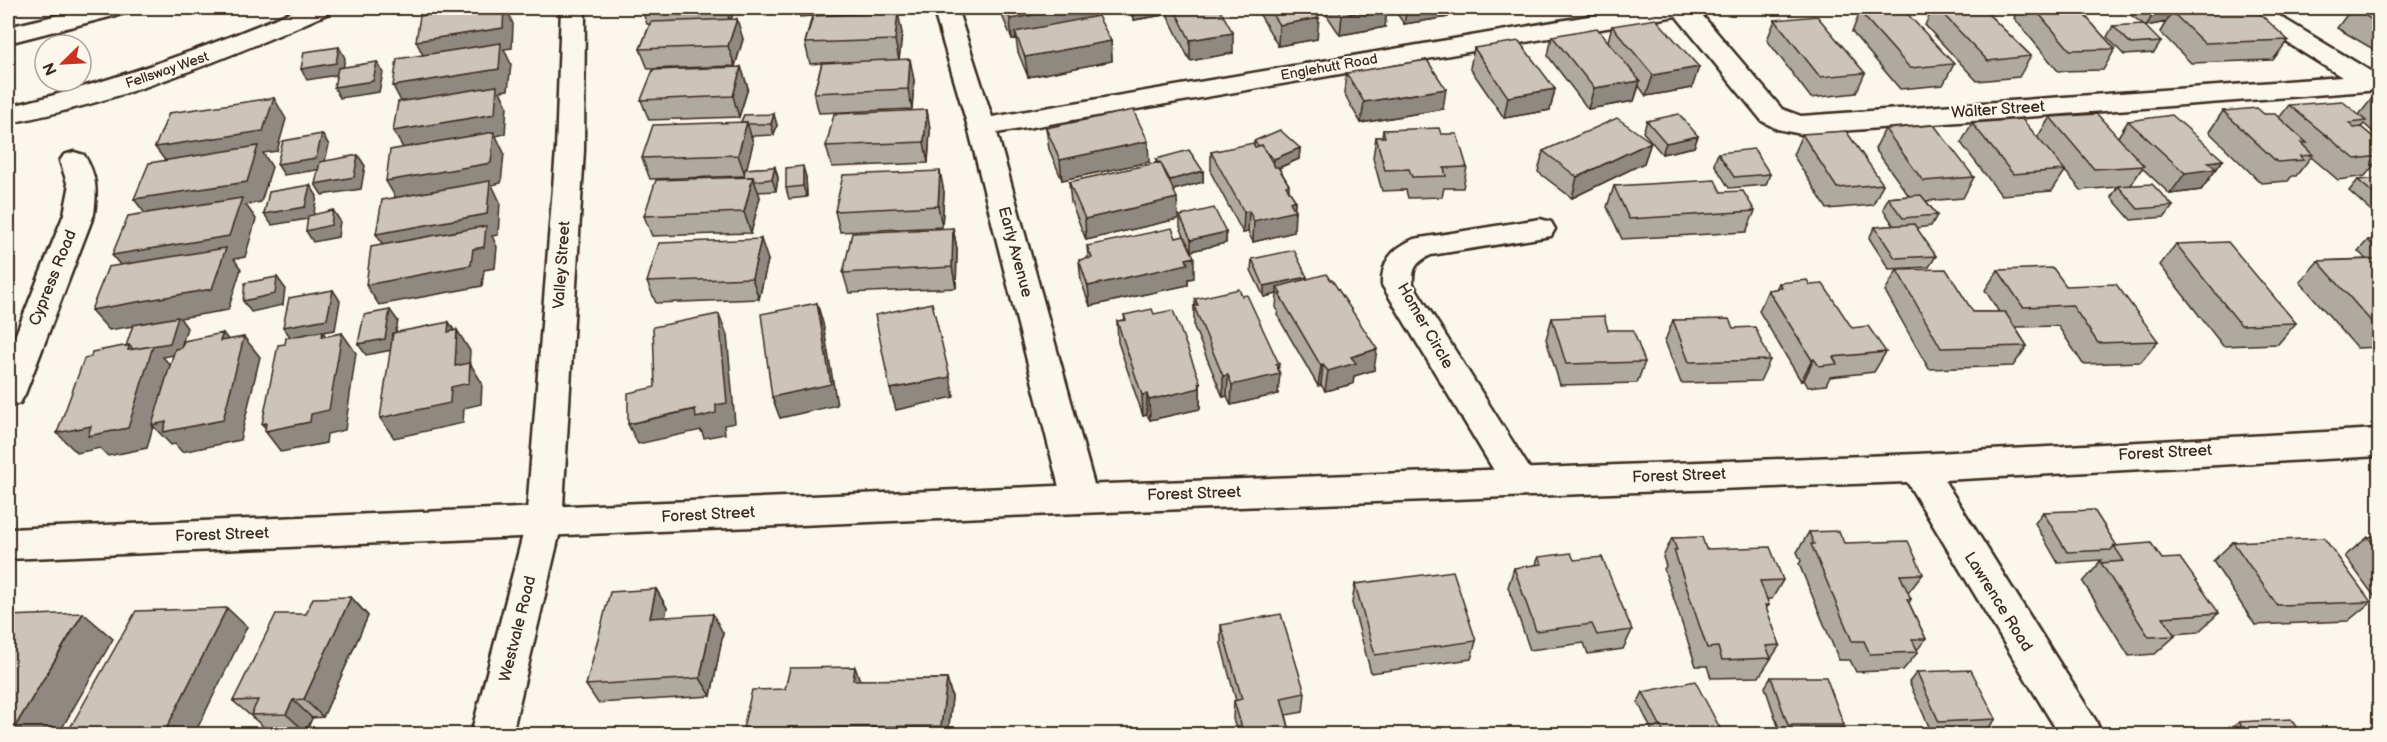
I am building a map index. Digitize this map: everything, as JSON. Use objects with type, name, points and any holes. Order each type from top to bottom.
[{"type":"main road","points":[[8,35],[116,8]]},
{"type":"main road","name":"Fellsway West","points":[[8,115],[103,91],[162,72],[234,45],[320,8]]},
{"type":"main road","name":"Valley Street","points":[[544,523],[570,150],[573,8]]},
{"type":"main road","name":"Early Avenue","points":[[945,8],[982,127],[1080,498]]},
{"type":"main road","name":"Englehutt Road","points":[[982,127],[1677,8]]},
{"type":"main road","name":"Walter Street","points":[[1683,8],[1772,115],[1787,123],[1801,125],[2373,84]]},
{"type":"main road","points":[[2249,8],[2373,84]]},
{"type":"main road","name":"Cypress Road","points":[[8,394],[79,214],[83,189],[74,161]]},
{"type":"main road","name":"Homer Circle","points":[[1520,482],[1398,285],[1397,270],[1401,261],[1408,254],[1425,246],[1540,229]]},
{"type":"main road","name":"Forest Street","points":[[8,544],[544,523],[1080,498],[1917,468],[2379,442]]},
{"type":"main road","name":"Lawrence Road","points":[[1917,468],[2081,735]]},
{"type":"main road","name":"Westvale Road","points":[[491,735],[544,523]]},
{"type":"building","points":[[476,8],[504,8],[503,28],[416,41],[420,16]]},
{"type":"building","points":[[1005,8],[1072,8],[1010,19]]},
{"type":"building","points":[[1174,8],[1219,8],[1233,33],[1190,40]]},
{"type":"building","points":[[1268,8],[1312,8],[1319,18],[1279,25]]},
{"type":"building","points":[[1337,8],[1385,8],[1342,15]]},
{"type":"building","points":[[1902,8],[1954,64],[1910,68],[1860,12]]},
{"type":"building","points":[[1937,8],[1982,8],[2031,56],[1988,61]]},
{"type":"building","points":[[2034,8],[2078,8],[2115,49],[2070,50]]},
{"type":"building","points":[[2352,8],[2379,8],[2379,24]]},
{"type":"building","points":[[2255,9],[2288,40],[2204,43],[2172,12]]},
{"type":"building","points":[[898,12],[895,40],[805,43],[813,16]]},
{"type":"building","points":[[1098,16],[1111,41],[1025,57],[1015,32]]},
{"type":"building","points":[[1817,16],[1865,73],[1820,77],[1775,20]]},
{"type":"building","points":[[737,19],[728,46],[640,49],[651,22]]},
{"type":"building","points":[[1656,19],[1699,67],[1653,75],[1612,26]]},
{"type":"building","points":[[2143,24],[2161,42],[2131,44],[2113,26]]},
{"type":"building","points":[[1597,28],[1640,81],[1594,88],[1552,36]]},
{"type":"building","points":[[1519,41],[1555,89],[1508,97],[1474,48]]},
{"type":"building","points":[[501,43],[499,69],[393,86],[397,59]]},
{"type":"building","points":[[339,47],[336,63],[301,69],[304,52]]},
{"type":"building","points":[[910,59],[908,89],[814,93],[822,63]]},
{"type":"building","points":[[1427,60],[1446,89],[1364,102],[1346,73]]},
{"type":"building","points":[[377,62],[373,81],[334,87],[338,68]]},
{"type":"building","points":[[741,67],[733,96],[641,100],[653,70]]},
{"type":"building","points":[[497,86],[495,114],[393,131],[398,102]]},
{"type":"building","points":[[274,98],[263,131],[155,147],[169,113]]},
{"type":"building","points":[[2342,101],[2366,121],[2349,123],[2354,128],[2361,127],[2379,142],[2379,150],[2376,151],[2379,156],[2355,159],[2289,105]]},
{"type":"building","points":[[2257,108],[2264,114],[2275,114],[2307,143],[2301,143],[2313,155],[2300,156],[2304,160],[2277,162],[2223,111]]},
{"type":"building","points":[[927,110],[924,142],[826,146],[834,114]]},
{"type":"building","points":[[1133,110],[1148,141],[1060,160],[1046,128]]},
{"type":"building","points":[[774,114],[771,124],[741,122],[744,115]]},
{"type":"building","points":[[1679,114],[1698,136],[1666,143],[1647,121]]},
{"type":"building","points":[[2097,114],[2144,166],[2094,169],[2050,117]]},
{"type":"building","points":[[2172,115],[2223,160],[2208,162],[2216,169],[2185,173],[2128,121]]},
{"type":"building","points":[[1617,118],[1651,142],[1577,177],[1543,151]]},
{"type":"building","points":[[2022,119],[2065,170],[2013,174],[1972,123]]},
{"type":"building","points":[[747,122],[738,155],[642,158],[653,125]]},
{"type":"building","points":[[1934,125],[1974,177],[1923,181],[1885,129]]},
{"type":"building","points":[[1439,128],[1441,134],[1457,134],[1467,167],[1444,168],[1446,176],[1412,177],[1409,169],[1385,170],[1376,137],[1385,137],[1383,130]]},
{"type":"building","points":[[1280,130],[1300,148],[1274,159],[1262,145],[1259,146],[1254,141]]},
{"type":"building","points":[[1846,131],[1883,184],[1837,188],[1802,134]]},
{"type":"building","points":[[494,132],[491,163],[386,181],[390,150]]},
{"type":"building","points":[[322,134],[316,158],[277,164],[283,141]]},
{"type":"building","points":[[1253,143],[1255,147],[1262,145],[1275,167],[1278,167],[1295,200],[1290,202],[1295,211],[1254,221],[1249,211],[1244,212],[1211,152]]},
{"type":"building","points":[[258,146],[247,182],[134,199],[149,163]]},
{"type":"building","points":[[1754,149],[1770,174],[1734,177],[1718,153]]},
{"type":"building","points":[[1189,150],[1203,171],[1170,180],[1156,159]]},
{"type":"building","points":[[358,155],[354,177],[315,184],[320,162]]},
{"type":"building","points":[[1160,162],[1177,198],[1085,219],[1069,182]]},
{"type":"building","points":[[803,166],[803,186],[786,188],[786,168]]},
{"type":"building","points":[[775,167],[772,179],[755,181],[753,177],[744,177],[745,169]]},
{"type":"building","points":[[940,171],[938,206],[835,211],[843,175]]},
{"type":"building","points":[[753,177],[744,212],[644,216],[656,180]]},
{"type":"building","points":[[2379,178],[2379,198],[2358,180]]},
{"type":"building","points":[[1715,180],[1721,192],[1743,191],[1755,211],[1629,219],[1614,186]]},
{"type":"building","points":[[490,181],[487,214],[376,234],[382,200]]},
{"type":"building","points":[[2152,184],[2173,206],[2138,209],[2118,186]]},
{"type":"building","points":[[310,185],[305,207],[264,214],[269,192]]},
{"type":"building","points":[[1921,195],[1937,215],[1903,218],[1888,198]]},
{"type":"building","points":[[242,198],[229,236],[112,255],[128,216]]},
{"type":"building","points":[[1214,208],[1226,232],[1191,240],[1180,216]]},
{"type":"building","points":[[333,210],[331,225],[306,231],[308,216]]},
{"type":"building","points":[[1914,224],[1936,256],[1895,258],[1875,227]]},
{"type":"building","points":[[486,226],[484,247],[473,249],[471,265],[366,285],[371,247]]},
{"type":"building","points":[[953,228],[952,267],[843,273],[852,233]]},
{"type":"building","points":[[1172,228],[1176,238],[1184,236],[1194,257],[1186,259],[1188,264],[1088,286],[1079,260],[1092,258],[1087,246]]},
{"type":"building","points":[[761,239],[752,278],[647,282],[659,243]]},
{"type":"building","points":[[2379,239],[2379,252],[2368,240]]},
{"type":"building","points":[[2228,242],[2296,323],[2241,325],[2176,244]]},
{"type":"building","points":[[226,248],[212,289],[91,310],[108,267]]},
{"type":"building","points":[[1294,250],[1307,277],[1264,286],[1252,259]]},
{"type":"building","points":[[2379,259],[2379,327],[2376,327],[2318,261]]},
{"type":"building","points":[[2053,268],[2066,286],[2116,284],[2158,341],[2098,343],[2072,305],[2023,307],[1998,270]]},
{"type":"building","points":[[1946,269],[1973,312],[2005,312],[2027,346],[1941,348],[1897,270]]},
{"type":"building","points":[[1326,274],[1377,349],[1351,357],[1356,363],[1328,371],[1323,365],[1321,366],[1277,287]]},
{"type":"building","points":[[277,277],[275,294],[243,301],[245,283]]},
{"type":"building","points":[[1807,280],[1810,285],[1823,284],[1852,328],[1868,326],[1886,352],[1833,357],[1837,364],[1819,366],[1814,359],[1812,360],[1768,290],[1782,288],[1779,283]]},
{"type":"building","points":[[1239,289],[1242,296],[1247,295],[1279,364],[1276,364],[1280,374],[1232,385],[1228,375],[1223,376],[1194,306],[1198,305],[1195,299]]},
{"type":"building","points":[[333,290],[327,319],[283,327],[289,298]]},
{"type":"building","points":[[817,303],[831,384],[772,397],[761,314]]},
{"type":"building","points":[[932,303],[950,377],[890,389],[875,315]]},
{"type":"building","points":[[1152,309],[1154,314],[1173,310],[1200,382],[1198,383],[1200,388],[1149,400],[1147,394],[1142,395],[1117,321],[1126,320],[1124,315]]},
{"type":"building","points":[[390,310],[385,339],[358,344],[364,315]]},
{"type":"building","points":[[719,314],[727,403],[716,405],[716,413],[696,418],[695,409],[628,424],[628,393],[655,387],[653,327]]},
{"type":"building","points":[[1604,316],[1608,330],[1633,330],[1645,362],[1566,364],[1552,318]]},
{"type":"building","points":[[178,317],[170,343],[133,349],[129,345],[126,346],[133,325]]},
{"type":"building","points":[[1729,319],[1733,328],[1755,327],[1770,360],[1689,362],[1673,320]]},
{"type":"building","points":[[449,322],[448,332],[457,330],[455,366],[470,363],[469,383],[451,387],[450,403],[380,418],[393,333]]},
{"type":"building","points":[[323,331],[322,337],[342,333],[329,410],[311,414],[310,422],[265,431],[266,423],[262,424],[278,345],[285,344],[286,338]]},
{"type":"building","points":[[223,333],[220,341],[244,337],[223,420],[163,432],[166,422],[152,425],[175,349],[181,348],[184,341]]},
{"type":"building","points":[[129,345],[128,350],[153,346],[128,428],[88,436],[91,426],[57,433],[84,359],[91,357],[92,352]]},
{"type":"building","points":[[2094,510],[2117,546],[2111,550],[2067,552],[2043,512]]},
{"type":"building","points":[[1839,531],[1844,543],[1908,541],[1923,574],[1900,575],[1911,599],[1907,599],[1926,639],[1912,639],[1918,652],[1870,654],[1864,641],[1852,641],[1811,544],[1814,544],[1809,532]]},
{"type":"building","points":[[2379,536],[2379,552],[2368,537]]},
{"type":"building","points":[[1702,537],[1706,549],[1770,547],[1783,580],[1760,581],[1769,605],[1765,605],[1780,645],[1766,646],[1771,658],[1722,660],[1718,647],[1707,648],[1672,538]]},
{"type":"building","points":[[2324,538],[2371,602],[2277,605],[2233,542]]},
{"type":"building","points":[[2151,543],[2162,559],[2180,558],[2219,613],[2163,617],[2175,636],[2149,637],[2101,563],[2124,561],[2114,546]]},
{"type":"building","points":[[1571,553],[1574,560],[1602,557],[1632,630],[1597,635],[1592,624],[1536,631],[1514,568],[1542,564],[1538,557]]},
{"type":"building","points":[[1453,571],[1476,641],[1375,655],[1355,584]]},
{"type":"building","points":[[656,589],[650,618],[713,614],[700,678],[586,685],[610,592]]},
{"type":"building","points":[[351,597],[304,699],[293,700],[286,714],[251,715],[258,700],[233,701],[276,614],[306,614],[313,598]]},
{"type":"building","points":[[227,608],[163,735],[66,735],[136,611]]},
{"type":"building","points":[[83,613],[10,735],[8,735],[8,616]]},
{"type":"building","points":[[1281,614],[1305,693],[1281,698],[1291,735],[1244,735],[1234,701],[1242,699],[1221,625]]},
{"type":"building","points":[[855,667],[853,680],[947,679],[941,726],[743,728],[752,690],[785,689],[790,668]]},
{"type":"building","points":[[1971,670],[1996,719],[1939,722],[1917,672]]},
{"type":"building","points":[[1771,677],[1826,677],[1844,725],[1788,725]]},
{"type":"building","points":[[1695,681],[1721,730],[1703,735],[1665,735],[1643,692]]},
{"type":"building","points":[[2291,719],[2301,735],[2247,735],[2239,722]]},
{"type":"building","points":[[614,731],[655,731],[654,735],[613,735]]}]
